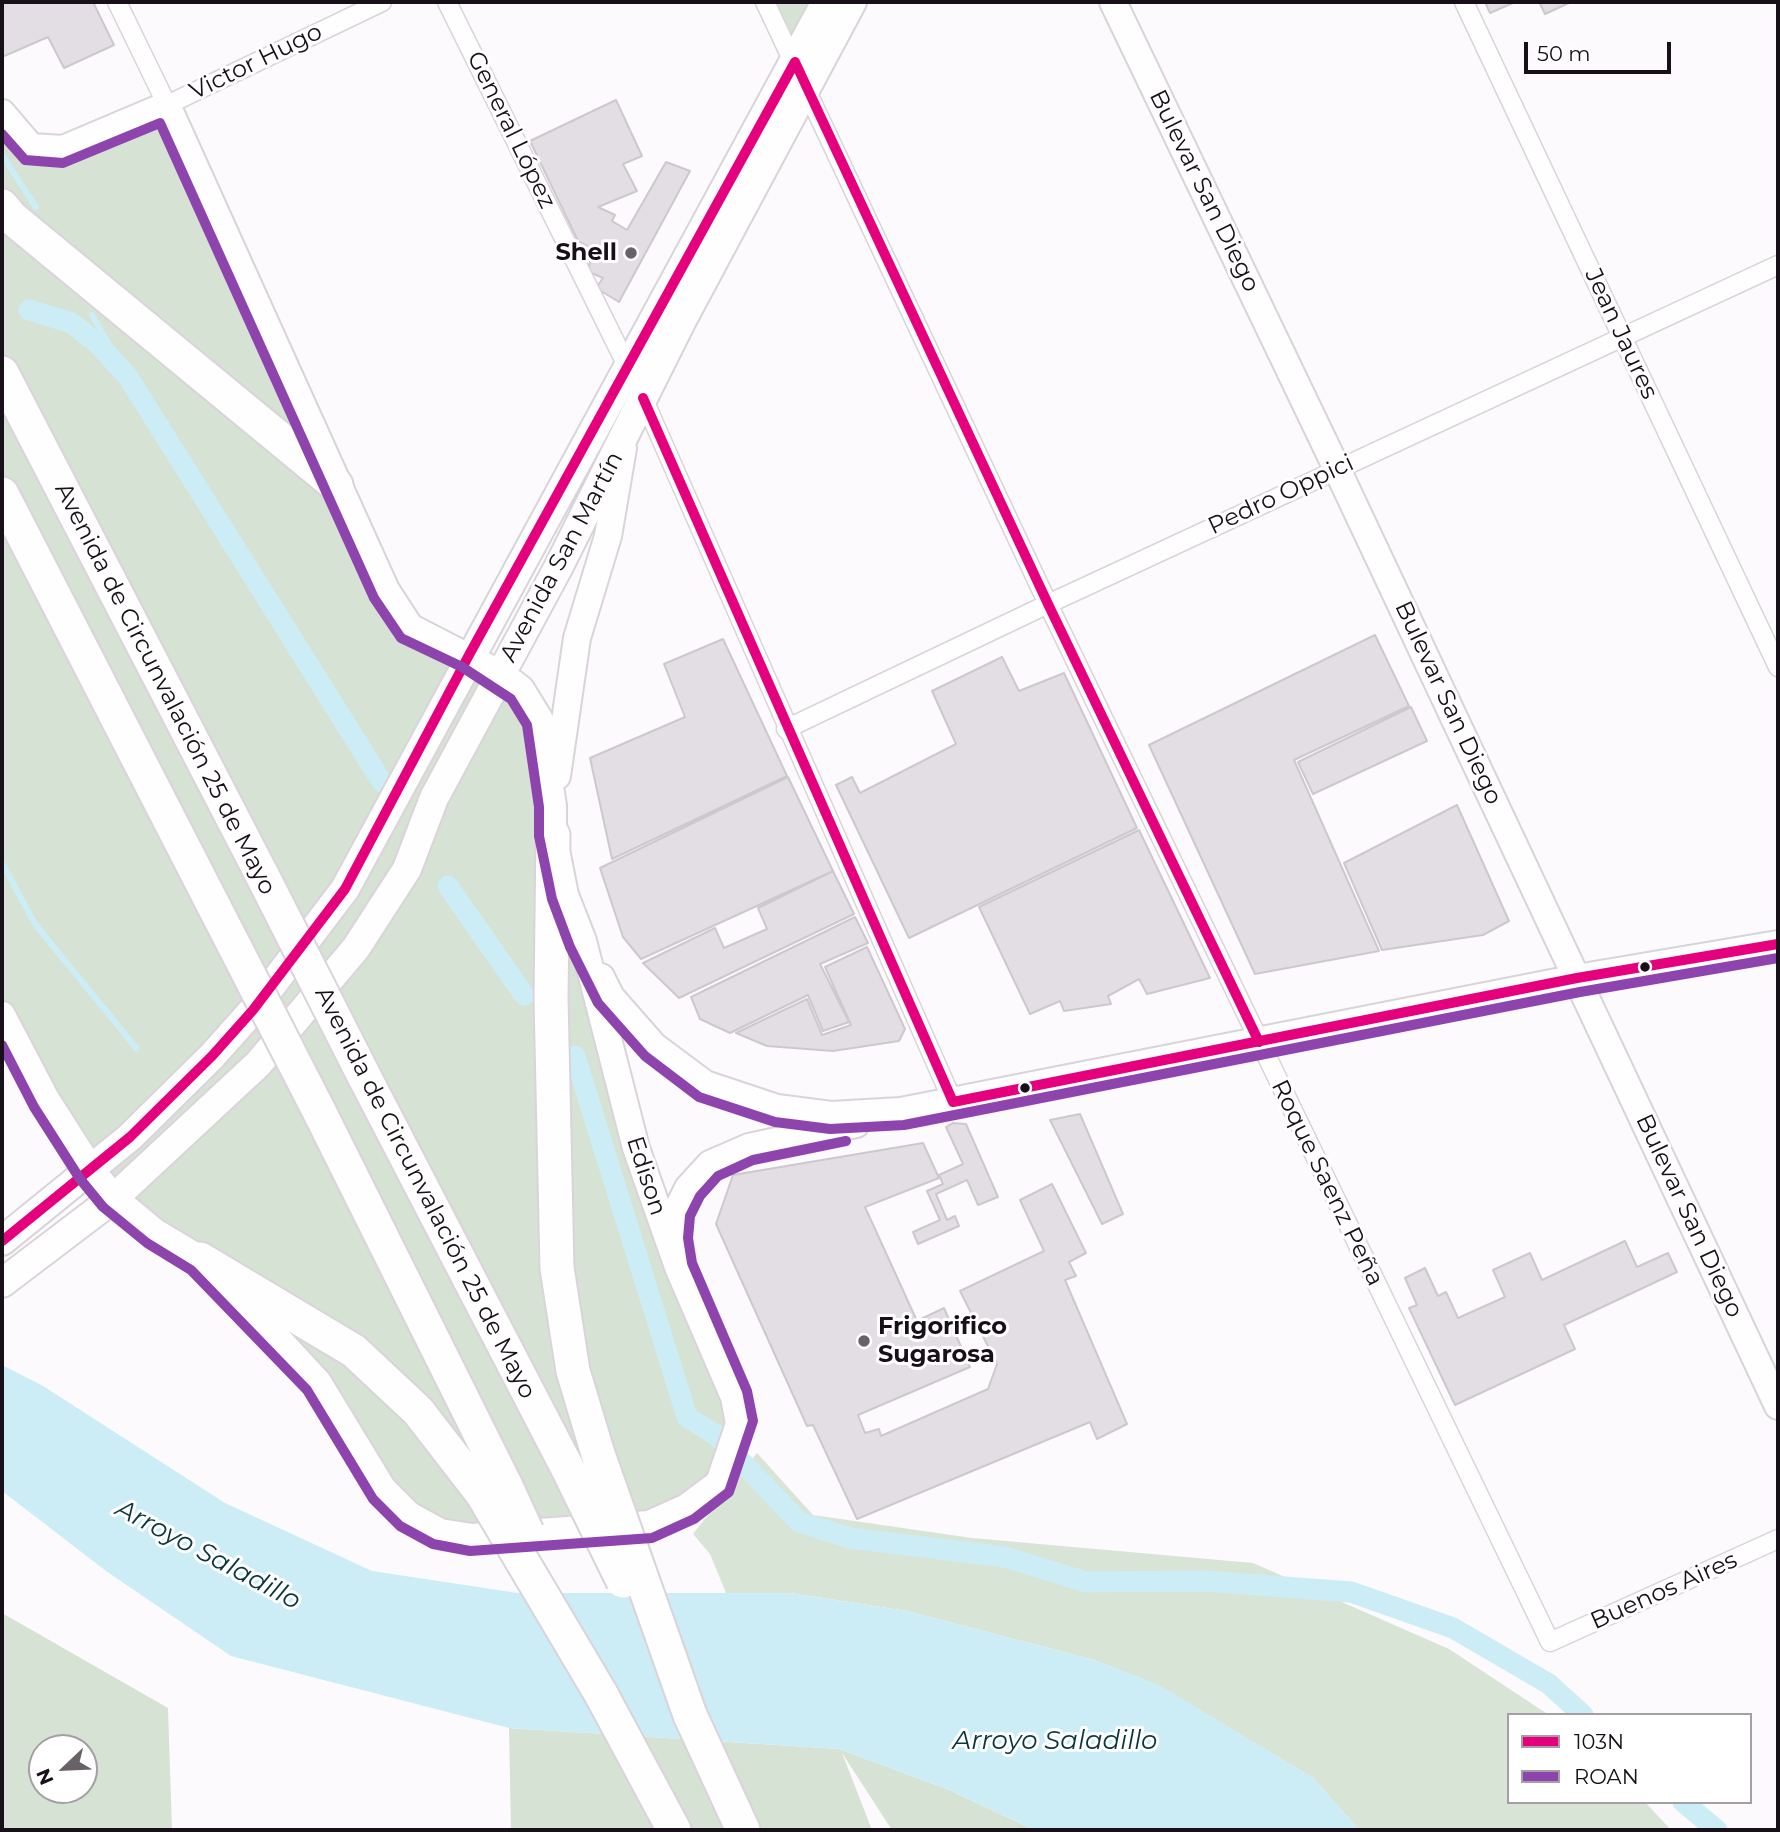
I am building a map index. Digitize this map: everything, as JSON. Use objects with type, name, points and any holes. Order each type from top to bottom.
[{"type":"highway","points":[[2,205],[12,218],[336,485]]},
{"type":"highway","name":"Avenida de Circunvalación 25 de Mayo","points":[[6,382],[569,1471],[690,1715],[743,1830]]},
{"type":"highway","points":[[2,494],[319,1111],[494,1490],[674,1830]]},
{"type":"highway","points":[[553,821],[551,999],[557,1268],[573,1371],[598,1454],[690,1715]]},
{"type":"highway","points":[[201,1259],[354,1351],[418,1411],[494,1490]]},
{"type":"main road","name":"Avenida San Martín","points":[[2,1241],[92,1171],[212,1056],[253,1010],[345,889],[469,656],[827,2]]},
{"type":"main road","name":"Avenida San Martín","points":[[6,1280],[114,1198],[258,1064],[355,948],[407,869],[434,798],[852,2]]},
{"type":"main road","name":"Bulevar San Diego","points":[[1113,2],[1337,468],[1778,1406]]},
{"type":"main road","points":[[2,113],[31,147],[63,149],[167,105],[336,485],[386,590],[410,627],[501,674],[521,689],[540,720],[565,895],[583,941],[611,997],[654,1046],[705,1084],[777,1108],[831,1115],[901,1111]]},
{"type":"main road","points":[[553,821],[577,638],[608,537],[624,440]]},
{"type":"main road","name":"Edison","points":[[201,1259],[318,1382],[383,1489],[409,1515],[440,1532],[472,1537],[649,1524],[687,1507],[719,1483],[739,1424],[734,1397],[678,1267],[636,1148],[583,941]]},
{"type":"main road","points":[[678,1267],[674,1238],[677,1212],[688,1188],[710,1164],[749,1147],[836,1129],[901,1111],[1577,978],[1778,944]]},
{"type":"main road","points":[[2,1015],[46,1099],[92,1171],[114,1198],[155,1232],[201,1259]]},
{"type":"street","points":[[117,2],[167,105]]},
{"type":"street","name":"Victor Hugo","points":[[167,105],[382,2]]},
{"type":"street","name":"General López","points":[[447,2],[643,398],[786,729],[953,1102]]},
{"type":"street","name":"Roque Saenz Peña","points":[[765,2],[1048,604],[1550,1642]]},
{"type":"street","name":"Jean Jaures","points":[[1464,2],[1778,667]]},
{"type":"street","name":"Pedro Oppici","points":[[786,729],[1337,468],[1778,265]]},
{"type":"street","name":"Buenos Aires","points":[[1550,1642],[1778,1539]]},
{"type":"green space","points":[[774,2],[812,2],[793,39]]},
{"type":"green space","points":[[167,105],[410,627],[521,689],[608,1039],[734,1397],[731,1453],[687,1507],[472,1537],[409,1515],[318,1382],[114,1198],[2,1015],[2,113],[31,147]]},
{"type":"green space","points":[[757,1453],[813,1515],[972,1538],[1253,1563],[1449,1649],[1546,1713],[1507,1713],[1507,1804],[1647,1804],[1671,1830],[1359,1830],[1313,1778],[1158,1685],[1094,1660],[907,1611],[790,1593],[726,1593],[710,1554],[693,1534]]},
{"type":"green space","points":[[2,1613],[168,1708],[172,1830],[2,1830]]},
{"type":"green space","points":[[509,1728],[839,1749],[947,1789],[1034,1830],[892,1830],[842,1753],[872,1830],[511,1830]]},
{"type":"water","name":"Arroyo Saladillo","points":[[2,1365],[43,1386],[225,1503],[372,1571],[518,1593],[790,1593],[907,1611],[1094,1660],[1159,1685],[1313,1778],[1359,1830],[1034,1830],[947,1789],[839,1749],[509,1728],[231,1656],[106,1571],[2,1491]]},
{"type":"building","points":[[2,2],[93,2],[114,45],[64,68],[48,37],[2,57]]},
{"type":"building","points":[[1485,2],[1515,2],[1490,13]]},
{"type":"building","points":[[1539,2],[1571,2],[1545,14]]},
{"type":"building","points":[[616,100],[642,156],[623,164],[637,191],[598,207],[615,215],[612,221],[627,230],[666,162],[690,171],[619,302],[596,288],[603,278],[587,271],[594,250],[578,241],[530,141]]},
{"type":"building","points":[[1375,635],[1409,706],[1294,760],[1379,951],[1255,974],[1149,745]]},
{"type":"building","points":[[723,639],[787,776],[612,859],[590,758],[685,717],[664,664]]},
{"type":"building","points":[[1002,657],[1019,691],[1064,673],[1137,828],[909,938],[836,785],[852,777],[860,793],[956,744],[932,691]]},
{"type":"building","points":[[1411,707],[1427,741],[1313,794],[1298,762]]},
{"type":"building","points":[[788,777],[833,871],[641,959],[623,937],[600,868]]},
{"type":"building","points":[[1457,805],[1509,921],[1483,935],[1382,950],[1344,863]]},
{"type":"building","points":[[1139,830],[1210,978],[1147,994],[1139,979],[1108,996],[1111,1004],[1064,1011],[1060,1001],[1030,1014],[979,907]]},
{"type":"building","points":[[833,871],[854,914],[679,998],[643,963],[715,928],[724,948],[767,929],[758,908]]},
{"type":"building","points":[[855,917],[868,943],[820,964],[849,1022],[823,1031],[808,995],[730,1033],[700,1019],[691,997]]},
{"type":"building","points":[[867,947],[905,1029],[899,1041],[833,1051],[767,1046],[736,1033],[807,999],[822,1035],[851,1025],[825,967]]},
{"type":"building","points":[[1080,1114],[1123,1214],[1102,1224],[1050,1120]]},
{"type":"building","points":[[953,1123],[966,1124],[998,1197],[978,1205],[967,1180],[936,1194],[947,1220],[955,1216],[959,1226],[918,1244],[913,1232],[940,1220],[927,1191],[943,1184],[939,1175],[963,1164],[946,1127]]},
{"type":"building","name":"Frigorifico Sugarosa","points":[[923,1143],[939,1178],[865,1207],[917,1321],[944,1308],[970,1367],[858,1415],[865,1433],[879,1429],[881,1436],[988,1389],[997,1364],[960,1291],[1044,1251],[1020,1200],[1052,1184],[1086,1253],[1069,1262],[1076,1276],[1065,1280],[1127,1424],[1097,1439],[1090,1422],[857,1519],[813,1425],[807,1426],[716,1224],[733,1175]]},
{"type":"building","points":[[1625,1241],[1637,1267],[1668,1253],[1677,1272],[1564,1325],[1575,1349],[1455,1405],[1409,1308],[1417,1305],[1405,1278],[1425,1268],[1438,1296],[1446,1292],[1458,1318],[1505,1297],[1493,1270],[1530,1253],[1542,1280]]},
{"type":"waterway","points":[[2,155],[36,207]]},
{"type":"waterway","points":[[29,310],[72,323],[100,346],[128,377],[382,782]]},
{"type":"waterway","points":[[92,315],[128,377]]},
{"type":"waterway","points":[[2,863],[35,924],[137,1049]]},
{"type":"waterway","points":[[448,886],[524,995]]},
{"type":"waterway","points":[[575,1056],[687,1417],[716,1435],[799,1522],[850,1538],[1005,1557],[1086,1582],[1205,1581],[1351,1592],[1453,1628],[1549,1684],[1581,1713]]},
{"type":"waterway","points":[[1685,1804],[1717,1830]]},
{"type":"transit line","name":"103N","points":[[795,62],[1048,604],[1259,1042]]},
{"type":"transit line","name":"103N","points":[[2,1241],[130,1137],[212,1056],[253,1010],[345,889],[469,655],[795,62]]},
{"type":"transit line","name":"ROAN","points":[[2,134],[25,160],[63,163],[160,123],[374,598],[401,638],[462,667],[511,699],[527,725],[539,807],[539,836],[552,899],[570,947],[598,1003],[645,1056],[699,1097],[775,1122],[830,1129],[904,1125],[1580,992],[1778,958]]},
{"type":"transit line","name":"103N","points":[[643,398],[953,1102],[1577,978],[1778,944]]},
{"type":"transit line","name":"ROAN","points":[[2,1045],[34,1107],[80,1179],[103,1207],[147,1243],[191,1270],[307,1390],[373,1499],[400,1526],[433,1544],[470,1551],[652,1538],[694,1519],[729,1492],[753,1421],[747,1391],[692,1263],[688,1238],[690,1216],[700,1196],[718,1176],[753,1160],[846,1141]]},
{"type":"place","name":"Shell","points":[[631,253]]},
{"type":"place","name":"Frigorifico Sugarosa","points":[[864,1341]]}]
